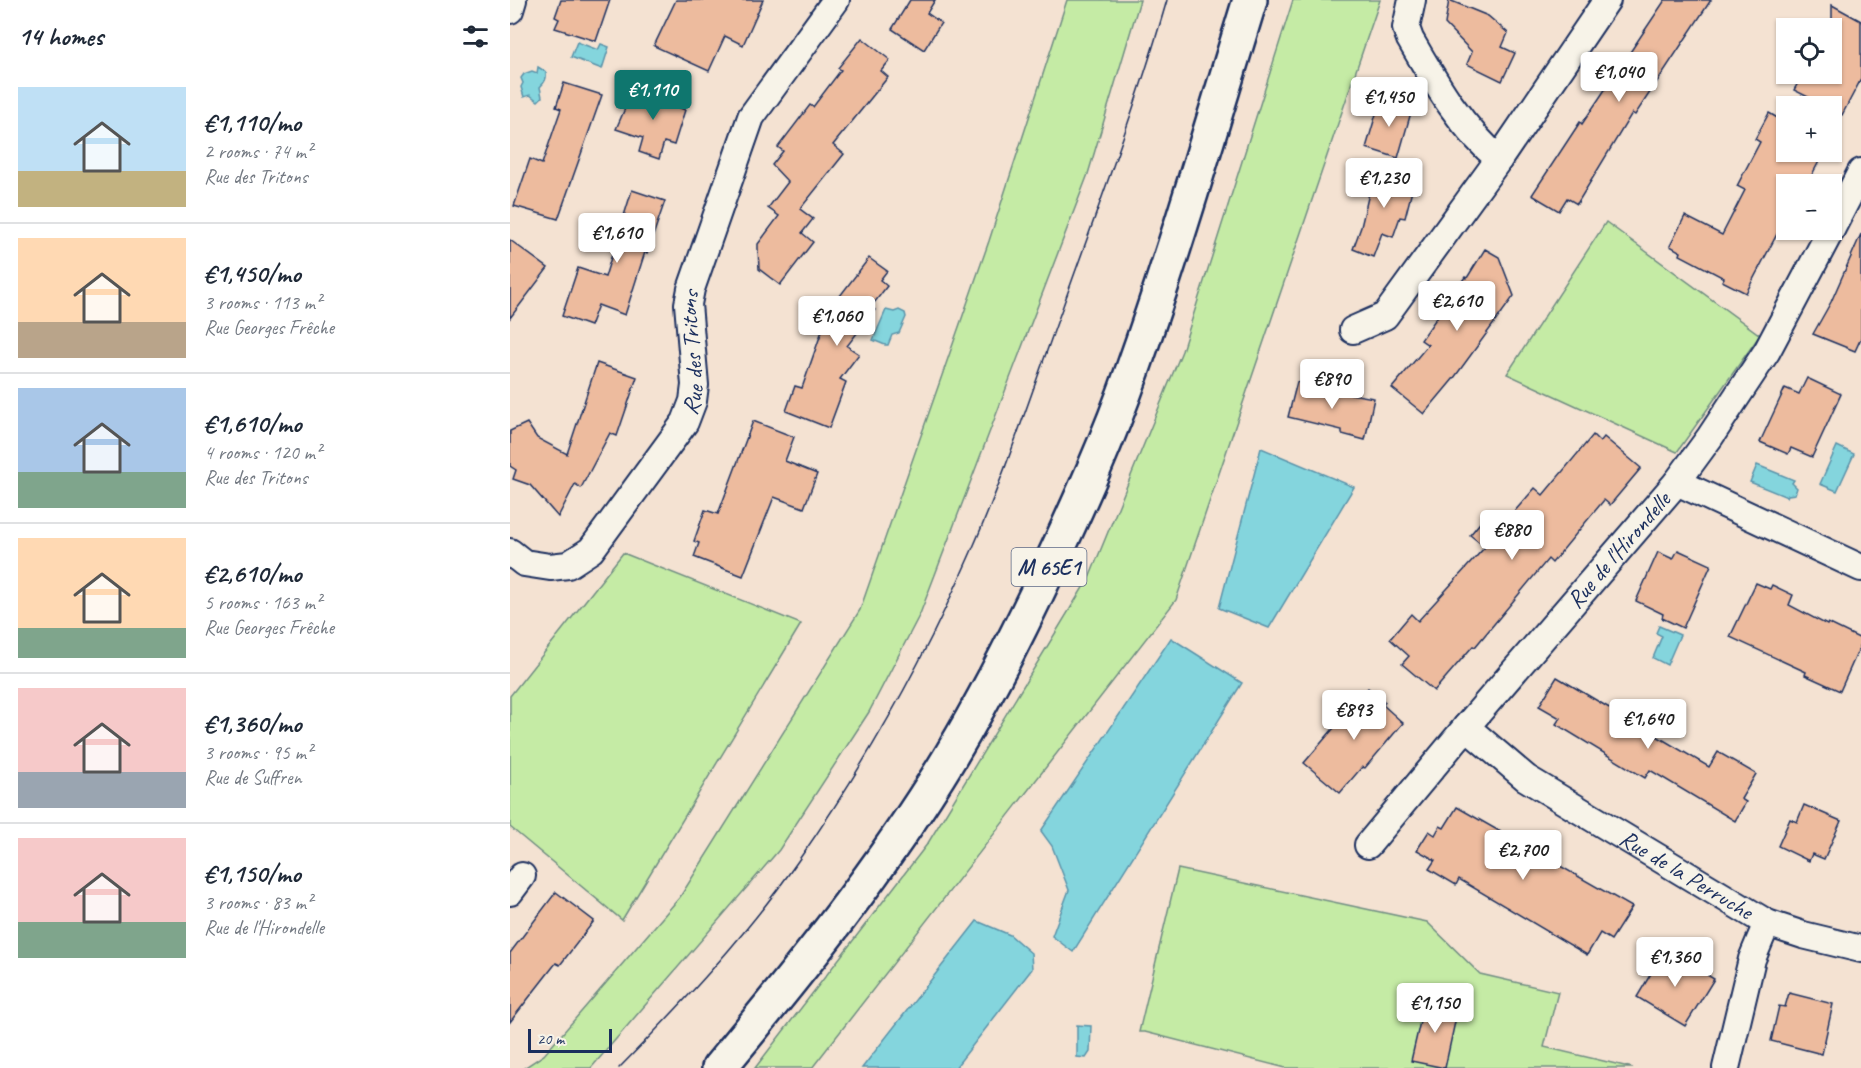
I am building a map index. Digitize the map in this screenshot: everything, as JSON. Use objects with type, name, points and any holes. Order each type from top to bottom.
[{"type":"main road","name":"M 65E1","points":[[719,1068],[826,935],[893,843],[949,758],[992,683],[1027,614],[1084,493],[1132,372],[1175,247],[1250,0]]},
{"type":"street","points":[[510,10],[513,0]]},
{"type":"street","name":"Rue des Tritons","points":[[510,552],[525,563],[550,567],[568,565],[591,550],[685,422],[693,401],[695,385],[688,304],[691,289],[751,117],[836,0]]},
{"type":"street","points":[[1412,0],[1406,28],[1410,39],[1455,111],[1482,145],[1499,159]]},
{"type":"street","points":[[1353,330],[1385,316],[1499,159],[1607,0]]},
{"type":"street","name":"Rue de l'Hirondelle","points":[[1842,218],[1861,172]]},
{"type":"street","name":"Rue de l'Hirondelle","points":[[1368,845],[1466,727],[1677,482],[1767,351],[1830,240]]},
{"type":"street","points":[[1677,482],[1861,568]]},
{"type":"street","name":"Rue de la Perruche","points":[[1466,727],[1526,778],[1767,923],[1803,935],[1861,949]]},
{"type":"street","points":[[1726,1068],[1752,959],[1767,923]]},
{"type":"green space","points":[[1067,0],[1140,0],[1088,174],[920,614],[869,712],[779,850],[591,1068],[524,1068],[544,1055],[680,897],[860,610],[989,241]]},
{"type":"green space","points":[[1293,0],[1380,0],[1176,600],[812,1068],[755,1068],[928,843],[1090,576],[1182,351]]},
{"type":"green space","points":[[1606,222],[1760,335],[1677,452],[1507,374]]},
{"type":"green space","points":[[623,553],[801,624],[622,920],[510,827],[510,696]]},
{"type":"green space","points":[[1178,869],[1427,922],[1480,974],[1558,992],[1544,1047],[1633,1068],[1286,1068],[1139,1032]]},
{"type":"water","points":[[577,42],[598,50],[601,44],[609,47],[602,69],[571,57]]},
{"type":"water","points":[[538,67],[546,74],[540,87],[542,97],[538,101],[530,95],[524,97],[521,78],[532,71],[537,73]]},
{"type":"water","points":[[886,310],[894,312],[899,310],[905,313],[906,317],[899,333],[892,335],[888,345],[873,340]]},
{"type":"water","points":[[1837,446],[1854,454],[1837,491],[1820,484]]},
{"type":"water","points":[[1261,448],[1354,487],[1269,628],[1219,608]]},
{"type":"water","points":[[1757,465],[1794,480],[1792,483],[1797,488],[1795,494],[1787,497],[1750,482]]},
{"type":"water","points":[[1659,626],[1680,635],[1667,665],[1653,658],[1662,636],[1656,633]]},
{"type":"water","points":[[1171,638],[1242,683],[1073,952],[1052,936],[1069,890],[1052,846],[1041,831]]},
{"type":"water","points":[[977,921],[1010,935],[1031,953],[1032,969],[955,1068],[862,1068]]},
{"type":"water","points":[[1077,1025],[1091,1026],[1090,1052],[1086,1058],[1077,1057]]},
{"type":"building","points":[[561,0],[610,0],[596,41],[555,28],[559,19],[555,17]]},
{"type":"building","points":[[676,0],[763,0],[743,45],[725,36],[709,71],[654,46]]},
{"type":"building","points":[[910,0],[935,0],[927,13],[941,23],[924,50],[892,29]]},
{"type":"building","points":[[1449,0],[1488,16],[1508,33],[1502,47],[1515,53],[1502,81],[1467,64],[1472,52],[1445,24]]},
{"type":"building","points":[[1665,0],[1711,0],[1635,115],[1632,113],[1577,204],[1567,198],[1559,211],[1532,195]]},
{"type":"building","points":[[1832,5],[1861,21],[1861,79],[1842,115],[1842,96],[1806,96],[1794,90],[1797,84],[1842,84],[1842,18],[1832,18]]},
{"type":"building","points":[[862,38],[890,60],[881,71],[888,77],[833,145],[844,154],[800,209],[813,219],[802,233],[813,242],[780,285],[759,269],[758,244],[779,216],[768,208],[788,182],[772,165],[783,151],[778,147],[810,105],[813,107],[841,70],[838,68]]},
{"type":"building","points":[[564,83],[602,95],[558,219],[514,206],[530,159],[542,164],[561,109],[556,107]]},
{"type":"building","points":[[660,86],[679,92],[675,106],[685,110],[674,145],[664,142],[659,159],[639,152],[643,138],[616,129],[627,104],[633,106],[637,93],[656,100]]},
{"type":"building","points":[[1381,97],[1400,103],[1410,116],[1398,158],[1366,148]]},
{"type":"building","points":[[1769,113],[1776,117],[1776,162],[1819,162],[1812,174],[1776,174],[1776,236],[1746,293],[1722,281],[1724,278],[1680,255],[1681,252],[1670,246],[1685,216],[1722,235],[1745,190],[1737,186],[1760,142],[1755,139]]},
{"type":"building","points":[[1375,168],[1415,179],[1405,218],[1400,217],[1393,237],[1382,233],[1373,257],[1353,249],[1361,227]]},
{"type":"building","points":[[632,190],[665,201],[647,253],[645,252],[625,315],[598,305],[590,326],[562,316],[578,268],[605,277]]},
{"type":"building","points":[[1861,234],[1861,338],[1855,351],[1813,334],[1831,302]]},
{"type":"building","points":[[510,240],[548,268],[510,318]]},
{"type":"building","points":[[1485,249],[1499,257],[1514,296],[1454,378],[1424,414],[1392,388],[1428,345],[1421,340],[1465,277],[1467,278]]},
{"type":"building","points":[[869,258],[887,271],[880,280],[887,286],[871,307],[875,310],[847,346],[859,354],[840,379],[846,382],[829,428],[786,411],[795,386],[802,388],[824,325],[820,322]]},
{"type":"building","points":[[597,363],[637,377],[617,436],[610,433],[581,488],[575,484],[558,517],[530,485],[513,479],[516,470],[510,466],[510,431],[527,423],[537,438],[567,454]]},
{"type":"building","points":[[1807,378],[1841,394],[1812,457],[1791,448],[1788,454],[1760,442],[1785,388],[1799,394]]},
{"type":"building","points":[[1297,382],[1374,398],[1365,440],[1342,434],[1342,430],[1288,417]]},
{"type":"building","points":[[753,421],[794,437],[785,461],[817,474],[804,508],[774,497],[743,576],[694,557],[699,543],[694,541],[705,510],[718,514]]},
{"type":"building","points":[[1593,435],[1600,442],[1604,437],[1641,468],[1610,505],[1604,500],[1552,563],[1548,559],[1475,647],[1473,646],[1434,691],[1402,664],[1409,656],[1390,639],[1411,614],[1418,621],[1485,547],[1470,535],[1484,518],[1498,530],[1535,488],[1543,495]]},
{"type":"building","points":[[1678,550],[1711,565],[1683,628],[1662,618],[1663,614],[1636,601],[1658,552],[1673,559]]},
{"type":"building","points":[[1756,583],[1770,589],[1772,585],[1793,595],[1789,605],[1827,625],[1828,623],[1861,639],[1861,644],[1840,691],[1805,675],[1806,672],[1730,637]]},
{"type":"building","points":[[1557,677],[1709,767],[1718,752],[1756,774],[1741,799],[1746,802],[1735,821],[1650,770],[1645,778],[1556,724],[1560,718],[1539,706]]},
{"type":"building","points":[[1368,688],[1385,702],[1383,705],[1403,723],[1365,768],[1362,767],[1340,793],[1304,763]]},
{"type":"building","points":[[1804,805],[1841,821],[1824,859],[1812,854],[1809,861],[1778,846],[1790,819],[1797,822]]},
{"type":"building","points":[[1457,807],[1632,907],[1611,940],[1600,933],[1587,955],[1459,879],[1456,885],[1429,869],[1435,860],[1417,850],[1429,831],[1435,835],[1440,826],[1444,828]]},
{"type":"building","points":[[556,892],[594,921],[560,965],[556,963],[510,1022],[510,953]]},
{"type":"building","points":[[1665,950],[1714,979],[1685,1026],[1637,997]]},
{"type":"building","points":[[1789,993],[1833,1004],[1822,1054],[1771,1041],[1779,1006],[1785,1007]]},
{"type":"building","points":[[1425,1000],[1458,1008],[1445,1068],[1411,1061]]},
{"type":"tram line","points":[[619,1068],[713,968],[778,889],[847,787],[914,672],[971,552],[1008,461],[1117,154],[1167,0]]}]
